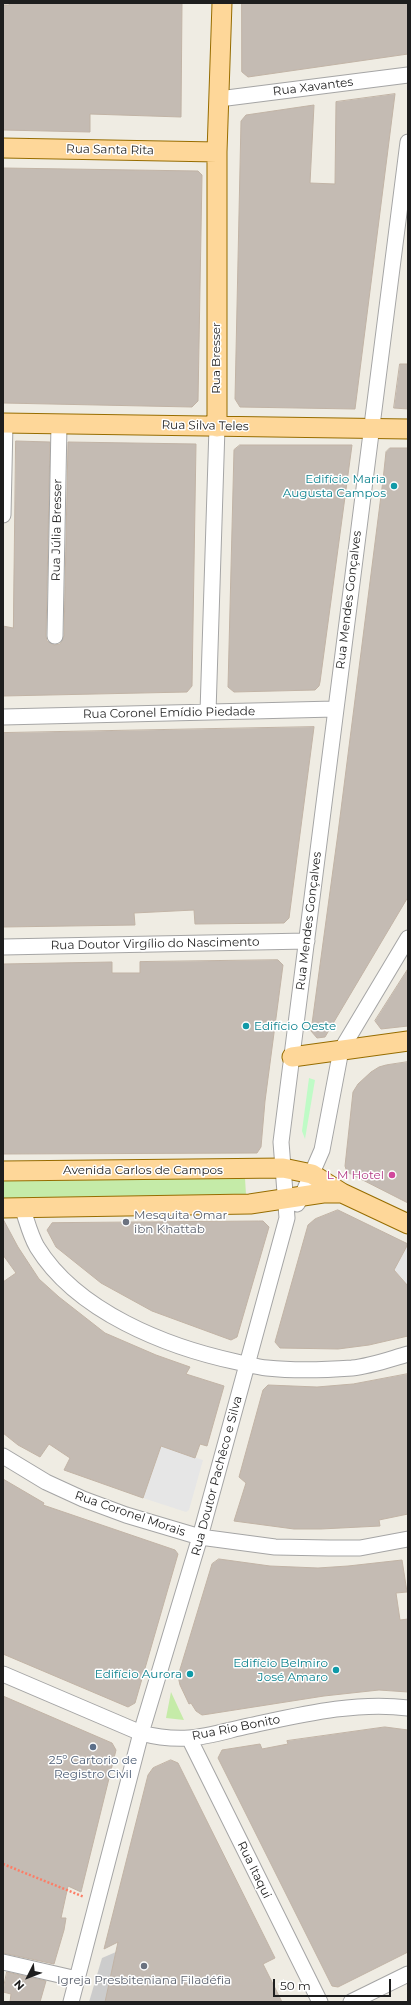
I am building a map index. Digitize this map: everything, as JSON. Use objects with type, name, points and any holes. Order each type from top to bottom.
[{"type":"main road","name":"Rua Bresser","points":[[217,427],[217,152],[222,3]]},
{"type":"main road","name":"Rua Santa Rita","points":[[3,148],[217,152]]},
{"type":"main road","name":"Rua Silva Teles","points":[[4,423],[408,429]]},
{"type":"main road","points":[[292,1057],[408,1041]]},
{"type":"main road","name":"Avenida Carlos de Campos","points":[[3,1171],[283,1168],[312,1174]]},
{"type":"main road","points":[[312,1174],[342,1193],[408,1224]]},
{"type":"main road","points":[[3,1208],[246,1204],[323,1193],[342,1193]]},
{"type":"street","name":"Rua Xavantes","points":[[219,99],[408,75]]},
{"type":"street","name":"Rua Mendes Gonçalves","points":[[283,1168],[281,1142],[370,428],[408,142]]},
{"type":"street","points":[[3,515],[4,423]]},
{"type":"street","name":"Rua Júlia Bresser","points":[[55,636],[59,424]]},
{"type":"street","name":"Rua Bresser","points":[[208,712],[217,427]]},
{"type":"street","name":"Rua Coronel Emídio Piedade","points":[[3,717],[335,709]]},
{"type":"street","points":[[294,1198],[312,1174],[322,1150],[341,1050],[408,938]]},
{"type":"street","name":"Rua Doutor Virgílio do Nascimento","points":[[3,947],[307,941]]},
{"type":"street","name":"Rua Doutor Pachêco e Silva","points":[[70,2002],[140,1733],[200,1537],[287,1218],[294,1198],[283,1168]]},
{"type":"street","points":[[22,1207],[31,1236],[45,1258],[75,1289],[101,1309],[158,1339],[218,1358],[267,1368],[310,1370],[354,1368],[408,1354]]},
{"type":"street","name":"Rua Coronel Morais","points":[[3,1456],[46,1482],[83,1499],[126,1515],[200,1537],[275,1547],[329,1548],[360,1548],[408,1539]]},
{"type":"street","name":"Rua Rio Bonito","points":[[3,1674],[140,1733],[158,1736],[189,1738],[279,1720],[335,1711],[388,1706],[408,1708]]},
{"type":"street","name":"Rua Itaqui","points":[[189,1738],[320,2002]]},
{"type":"street","points":[[3,1962],[77,1979]]},
{"type":"street","points":[[351,2002],[408,1974]]},
{"type":"path","points":[[3,1864],[96,1902]]},
{"type":"shaded area","points":[[408,1244],[408,1286],[392,1267],[399,1261]]},
{"type":"shaded area","points":[[161,1446],[203,1460],[189,1510],[186,1512],[143,1498]]},
{"type":"shaded area","points":[[116,1952],[108,2002],[89,2002],[102,1958]]},
{"type":"green space","points":[[309,1078],[315,1080],[305,1139],[302,1131]]},
{"type":"green space","points":[[245,1178],[246,1195],[3,1199],[3,1181]]},
{"type":"green space","points":[[171,1692],[184,1720],[166,1718]]},
{"type":"building","points":[[9,3],[182,3],[181,117],[90,114],[90,132],[3,130],[3,5],[9,5]]},
{"type":"building","points":[[242,3],[408,3],[408,54],[248,77],[242,72]]},
{"type":"building","points":[[395,94],[355,409],[240,407],[235,399],[241,121],[246,115],[314,105],[310,183],[335,184],[336,102]]},
{"type":"building","points":[[3,168],[198,171],[202,175],[198,401],[192,407],[3,403]]},
{"type":"building","points":[[400,364],[408,364],[408,409],[394,408]]},
{"type":"building","points":[[16,441],[50,442],[46,636],[47,641],[54,645],[60,644],[64,636],[68,442],[196,444],[192,686],[187,692],[3,696],[3,626],[13,628]]},
{"type":"building","points":[[240,445],[352,445],[320,682],[319,686],[315,690],[234,692],[228,687],[234,450]]},
{"type":"building","points":[[390,448],[408,448],[408,897],[325,1037],[317,1038],[311,1031],[338,833],[386,452]]},
{"type":"building","points":[[314,727],[289,918],[284,923],[195,924],[194,910],[134,913],[135,925],[3,927],[3,733]]},
{"type":"building","points":[[278,960],[283,965],[265,1101],[261,1147],[257,1153],[3,1154],[3,964],[112,962],[112,973],[140,973],[140,962]]},
{"type":"building","points":[[408,969],[408,1026],[381,1029],[375,1021]]},
{"type":"building","points":[[408,1062],[408,1203],[347,1172],[345,1166],[353,1092],[358,1084],[379,1067]]},
{"type":"building","points":[[338,1210],[408,1244],[394,1270],[408,1286],[408,1336],[369,1345],[338,1349],[280,1348],[275,1342],[308,1225],[315,1219]]},
{"type":"building","points":[[3,1219],[18,1247],[39,1279],[59,1297],[105,1333],[156,1355],[190,1367],[186,1374],[224,1386],[207,1446],[200,1444],[195,1458],[161,1446],[143,1498],[64,1470],[70,1458],[49,1444],[40,1457],[18,1445],[3,1433],[3,1282],[16,1273],[3,1255]]},
{"type":"building","points":[[263,1221],[269,1227],[237,1337],[231,1340],[152,1311],[101,1283],[56,1247],[47,1230],[52,1223]]},
{"type":"building","points":[[408,1374],[408,1514],[379,1520],[380,1526],[321,1529],[294,1529],[234,1521],[246,1483],[239,1477],[263,1390],[268,1385],[317,1387],[353,1384]]},
{"type":"building","points":[[3,1479],[44,1503],[43,1505],[175,1550],[178,1554],[135,1703],[128,1707],[3,1654]]},
{"type":"building","points":[[219,1559],[270,1566],[318,1568],[402,1560],[407,1592],[396,1593],[400,1620],[408,1619],[408,1692],[379,1690],[324,1696],[202,1715],[196,1711],[191,1703],[189,1704],[180,1685],[178,1676],[212,1564]]},
{"type":"building","points":[[3,1696],[112,1743],[116,1750],[81,1892],[68,1886],[61,1918],[66,1918],[64,1930],[54,1964],[3,1953]]},
{"type":"building","points":[[385,1727],[408,1730],[408,1952],[338,1987],[332,1986],[218,1758],[222,1750],[260,1744],[262,1749],[288,1744],[287,1741]]},
{"type":"building","points":[[171,1760],[178,1763],[275,1958],[263,1964],[282,2002],[105,2002],[118,1942],[104,1949],[148,1775],[153,1768]]},
{"type":"building","points":[[7,1972],[46,1981],[40,2002],[10,2002],[11,1994],[3,1992]]},
{"type":"place","name":"Edifício Maria Augusta Campos","points":[[394,486]]},
{"type":"place","name":"Edifício Oeste","points":[[246,1026]]},
{"type":"place","name":"L M Hotel","points":[[392,1175]]},
{"type":"place","name":"Mesquita Omar ibn Khattab","points":[[126,1222]]},
{"type":"place","name":"Edifício Belmiro José Amaro","points":[[336,1670]]},
{"type":"place","name":"Edifício Aurora","points":[[190,1674]]},
{"type":"place","name":"25º Cartorio de Registro Civil","points":[[93,1747]]},
{"type":"place","name":"Igreja Presbiteniana Filadéfia","points":[[144,1966]]}]
